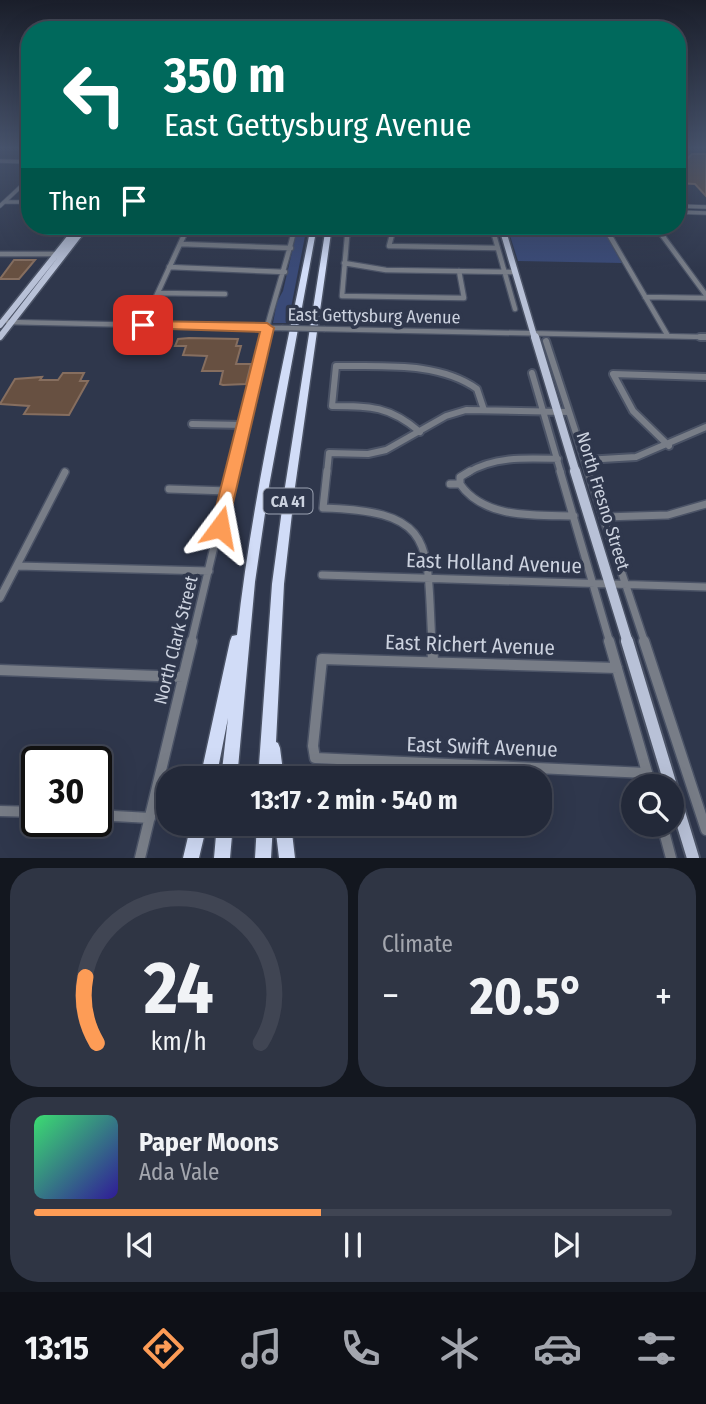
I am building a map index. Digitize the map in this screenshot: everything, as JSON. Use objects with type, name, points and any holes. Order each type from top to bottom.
[{"type":"highway","name":"CA 41","points":[[230,766],[249,582],[312,235]]},
{"type":"highway","name":"CA 41","points":[[267,766],[278,584],[328,235]]},
{"type":"highway","points":[[211,766],[249,582]]},
{"type":"highway","points":[[269,713],[275,766]]},
{"type":"highway","points":[[191,858],[196,836]]},
{"type":"highway","points":[[222,858],[224,836]]},
{"type":"highway","points":[[263,858],[264,836]]},
{"type":"highway","points":[[284,836],[287,858]]},
{"type":"main road","points":[[1,323],[72,235]]},
{"type":"main road","points":[[0,337],[79,235]]},
{"type":"main road","name":"North Fresno Street","points":[[504,235],[668,774]]},
{"type":"main road","name":"North Fresno Street","points":[[684,828],[693,858]]},
{"type":"street","points":[[2,203],[18,189]]},
{"type":"street","points":[[2,203],[21,202]]},
{"type":"street","points":[[686,206],[706,207]]},
{"type":"street","points":[[686,212],[706,213]]},
{"type":"street","points":[[143,325],[184,235]]},
{"type":"street","name":"North Clark Street","points":[[140,858],[267,328],[293,235]]},
{"type":"street","points":[[348,235],[342,296],[464,298],[459,271]]},
{"type":"street","points":[[392,235],[388,246],[497,248]]},
{"type":"street","points":[[493,235],[515,309]]},
{"type":"street","points":[[609,235],[668,336]]},
{"type":"street","points":[[662,235],[706,297]]},
{"type":"street","points":[[180,244],[291,248]]},
{"type":"street","points":[[0,254],[65,253]]},
{"type":"street","points":[[344,263],[386,270],[515,272]]},
{"type":"street","points":[[169,267],[285,272]]},
{"type":"street","points":[[159,293],[225,294]]},
{"type":"street","points":[[645,297],[706,297]]},
{"type":"street","name":"East Gettysburg Avenue","points":[[1,323],[706,337]]},
{"type":"street","name":"North Fresno Street","points":[[546,341],[706,830]]},
{"type":"street","points":[[419,432],[402,416],[385,408],[332,406],[336,366],[414,368],[446,375],[475,387],[482,397],[484,410]]},
{"type":"street","name":"North Fresno Street","points":[[533,373],[647,773]]},
{"type":"street","points":[[669,446],[633,411],[613,374],[706,377]]},
{"type":"street","points":[[433,661],[426,552],[415,533],[383,513],[323,508],[328,453],[377,453],[455,412],[569,412]]},
{"type":"street","points":[[192,424],[244,425]]},
{"type":"street","points":[[585,460],[632,459],[669,446],[706,427]]},
{"type":"street","points":[[558,459],[499,459],[470,470],[460,477],[460,484],[463,491],[492,508],[520,514],[574,516]]},
{"type":"street","points":[[0,598],[65,472]]},
{"type":"street","points":[[450,484],[460,484]]},
{"type":"street","points":[[169,489],[228,491]]},
{"type":"street","points":[[604,517],[654,517],[682,513],[706,504]]},
{"type":"street","points":[[17,566],[209,571]]},
{"type":"street","name":"East Holland Avenue","points":[[322,575],[706,587]]},
{"type":"street","name":"East Richert Avenue","points":[[315,758],[313,746],[322,659],[617,668]]},
{"type":"street","points":[[0,670],[183,677]]},
{"type":"street","name":"East Swift Avenue","points":[[315,758],[647,773]]},
{"type":"street","points":[[0,811],[21,812]]},
{"type":"street","points":[[112,816],[150,818]]},
{"type":"street","points":[[665,837],[671,858]]},
{"type":"shaded area","points":[[296,235],[305,235],[288,323],[273,323],[277,302],[283,291]]},
{"type":"shaded area","points":[[510,235],[606,235],[622,263],[518,261]]},
{"type":"building","points":[[14,260],[35,260],[19,279],[0,279]]},
{"type":"building","points":[[178,339],[238,339],[236,346],[241,346],[236,364],[251,364],[246,384],[223,385],[220,384],[223,371],[202,371],[207,356],[183,355],[186,346],[175,346]]},
{"type":"building","points":[[63,373],[84,373],[80,381],[88,381],[69,415],[24,414],[29,406],[0,404],[15,379],[42,377],[40,380],[58,380]]},
{"type":"route","points":[[143,325],[267,328],[220,527]]}]
